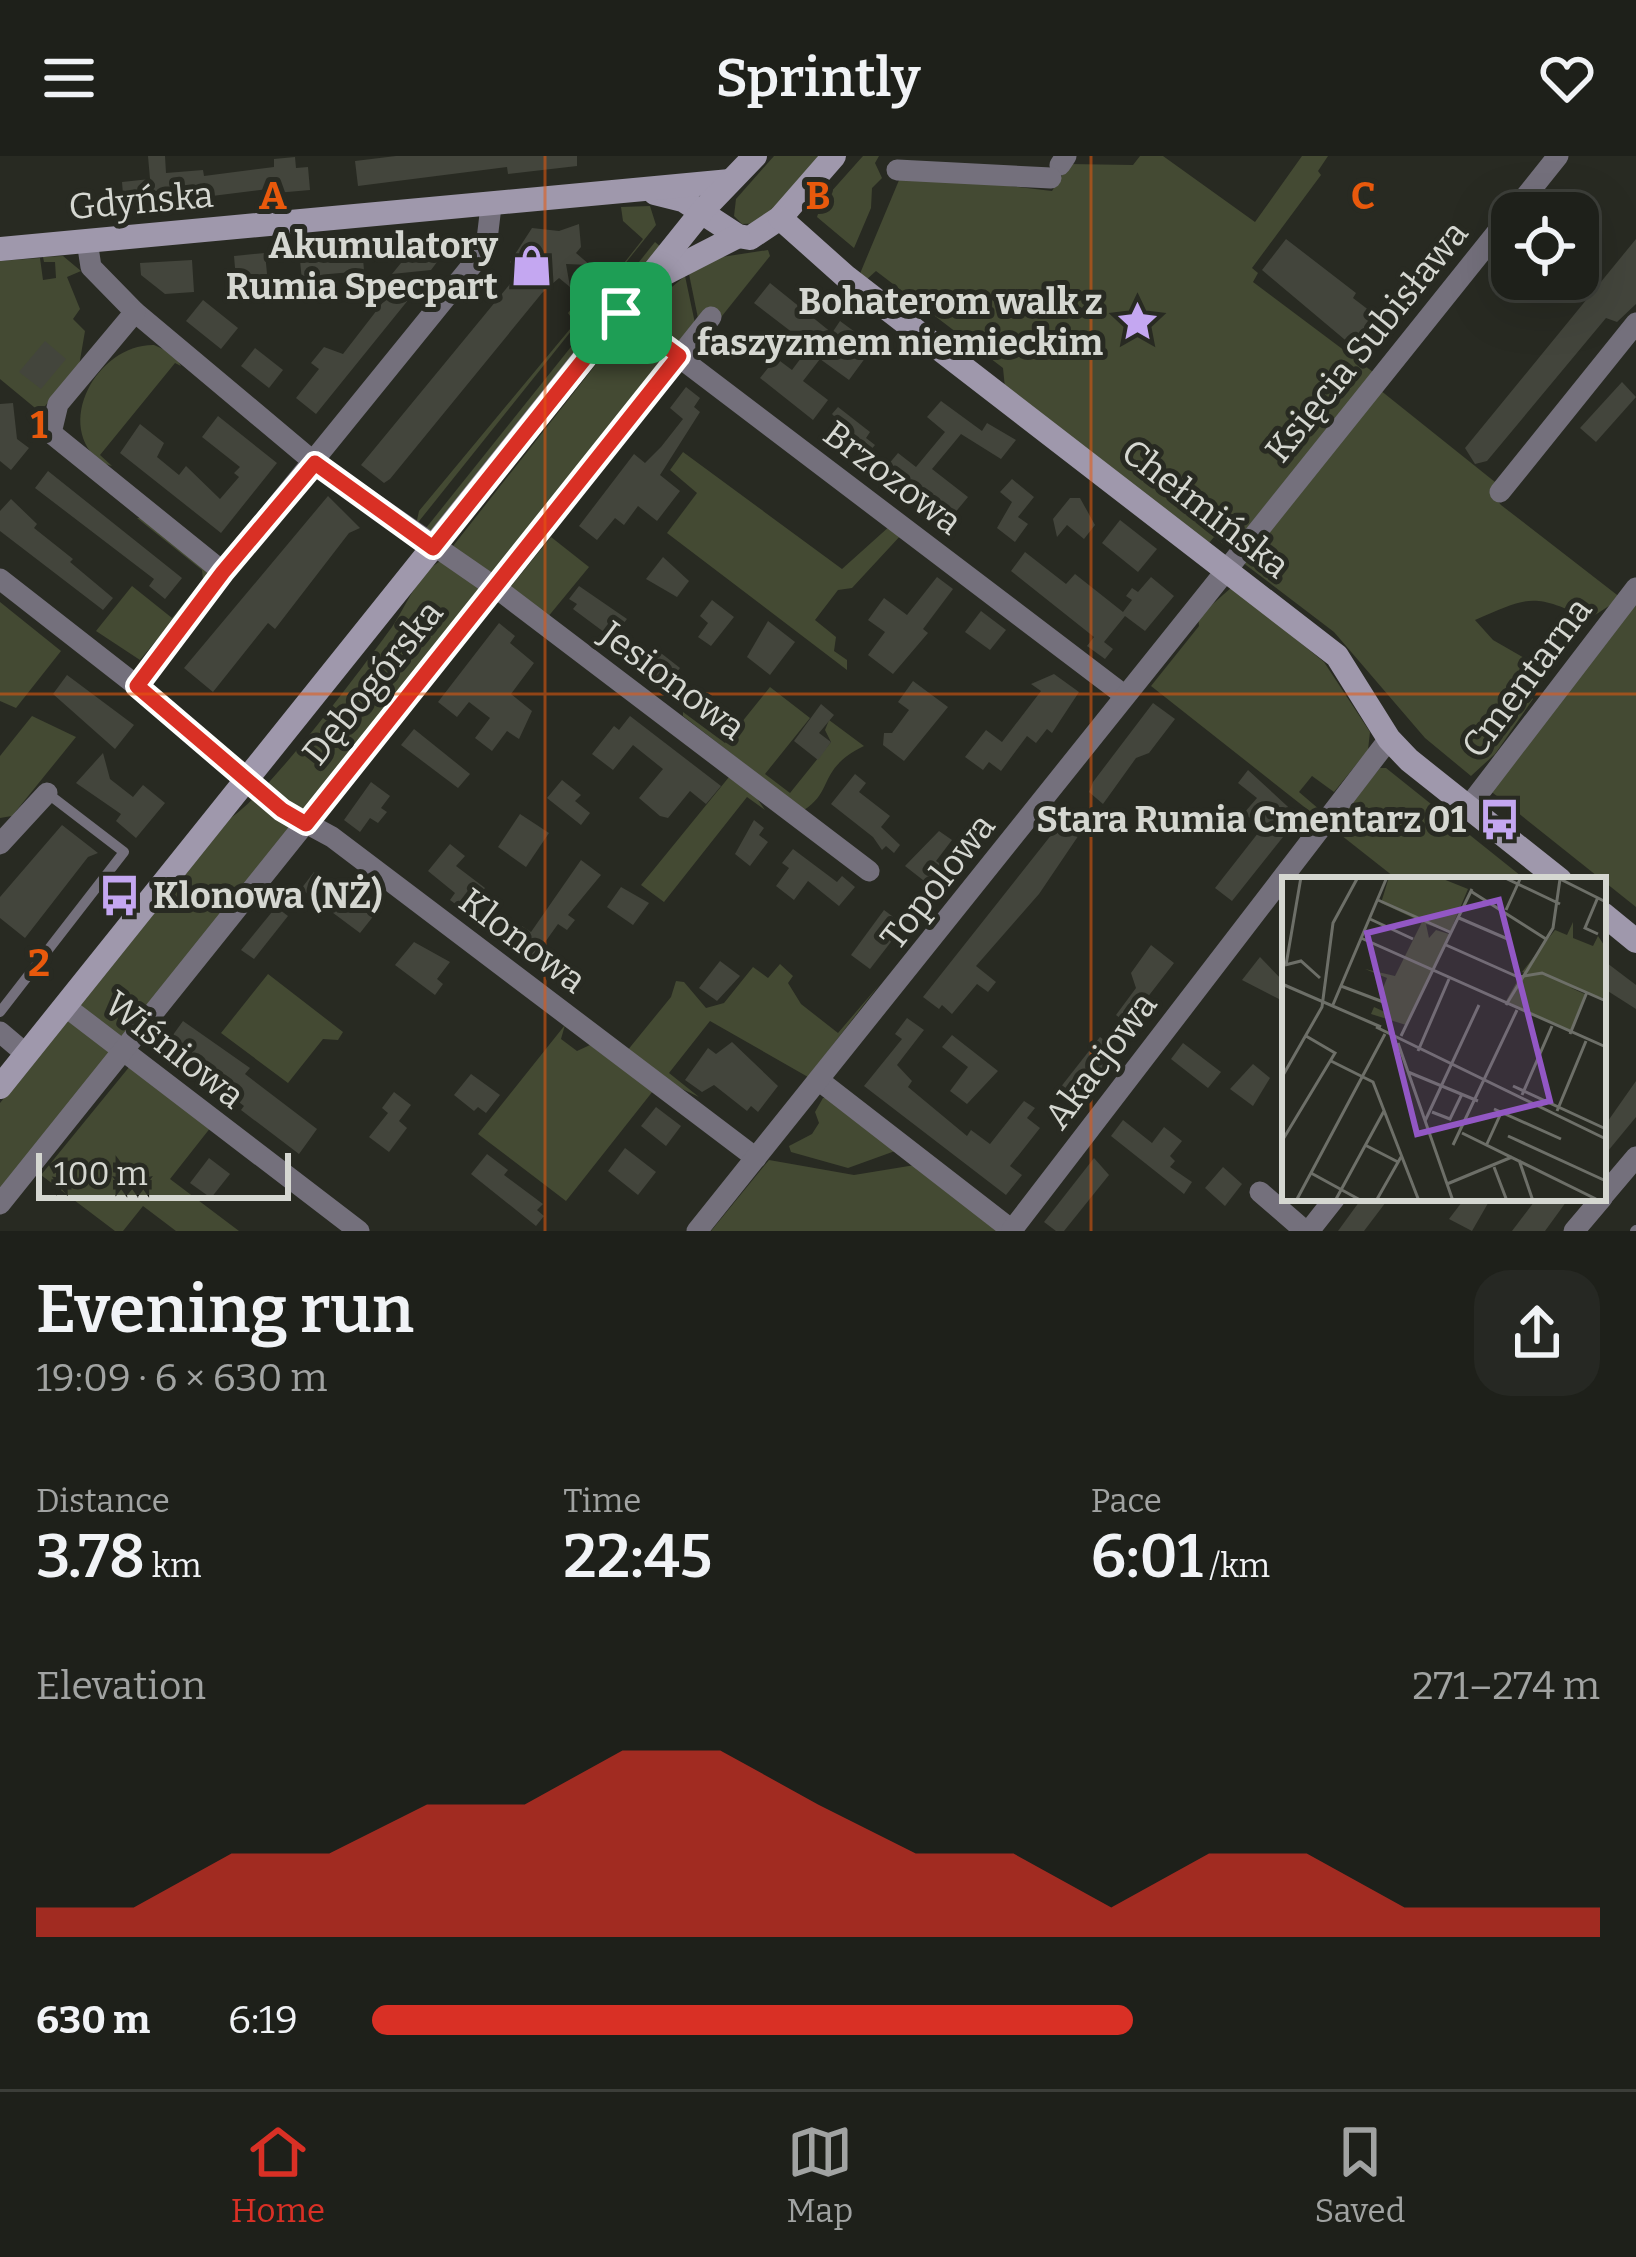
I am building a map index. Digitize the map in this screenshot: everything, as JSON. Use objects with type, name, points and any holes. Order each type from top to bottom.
[{"type":"street","name":"Dębogórska","points":[[0,1087],[703,210],[755,156]]},
{"type":"street","points":[[780,218],[834,156]]},
{"type":"street","name":"Księcia Subisława","points":[[1225,568],[1558,156]]},
{"type":"street","points":[[897,170],[1059,166]]},
{"type":"street","name":"Gdyńska","points":[[0,249],[730,181]]},
{"type":"street","name":"Gdyńska","points":[[647,190],[703,210],[737,236]]},
{"type":"street","points":[[137,686],[223,572],[486,248],[491,206]]},
{"type":"street","name":"Dębogórska","points":[[646,282],[737,236],[764,233],[780,218]]},
{"type":"street","name":"Chełmińska","points":[[780,218],[845,276],[1337,656],[1390,739],[1556,877]]},
{"type":"street","name":"Jesionowa","points":[[87,241],[91,267],[135,312],[315,463],[494,587],[869,871]]},
{"type":"street","points":[[135,312],[58,404],[51,433],[223,572]]},
{"type":"street","name":"Brzozowa","points":[[621,313],[1124,695]]},
{"type":"street","name":"Dębogórska","points":[[0,1204],[711,317]]},
{"type":"street","points":[[1500,492],[1636,323]]},
{"type":"street","name":"Topolowa","points":[[697,1231],[1225,568]]},
{"type":"street","name":"Klonowa","points":[[0,579],[306,824],[756,1158]]},
{"type":"street","name":"Cmentarna","points":[[1468,806],[1636,588]]},
{"type":"street","name":"Akacjowa","points":[[1284,877],[1390,739]]},
{"type":"street","points":[[1,840],[47,793]]},
{"type":"street","name":"Akacjowa","points":[[820,1082],[1012,1231],[1282,880]]},
{"type":"street","points":[[1606,916],[1636,941]]},
{"type":"street","name":"Wiśniowa","points":[[65,1006],[359,1231]]},
{"type":"street","points":[[0,1032],[26,1054]]},
{"type":"street","points":[[1606,1192],[1636,1157]]},
{"type":"street","points":[[1260,1192],[1307,1231],[1332,1201]]},
{"type":"street","points":[[1574,1231],[1599,1201]]},
{"type":"lane","points":[[0,1012],[124,852],[47,793]]},
{"type":"green space","points":[[774,156],[820,156],[763,223],[742,224],[734,216],[736,199]]},
{"type":"green space","points":[[863,156],[879,156],[875,163],[882,178],[872,188],[871,208],[854,248],[817,217],[822,202]]},
{"type":"green space","points":[[1140,156],[1163,156],[1255,222],[1302,156],[1328,156],[1318,171],[1321,175],[1252,268],[1258,273],[1253,282],[1373,372],[1230,549],[1214,537],[1209,543],[1005,388],[1003,368],[876,271],[866,280],[859,276],[902,173],[1052,191],[1069,164],[1133,165]]},
{"type":"green space","points":[[650,206],[656,225],[416,525],[419,511],[575,323],[568,313],[583,294],[595,300],[643,239],[623,221],[621,207]]},
{"type":"green space","points":[[655,242],[661,247],[433,533],[422,533]]},
{"type":"green space","points":[[768,250],[770,256],[710,331],[699,323],[689,274],[715,258]]},
{"type":"green space","points":[[63,256],[81,271],[67,277],[80,309],[73,319],[85,331],[79,366],[40,412],[0,379],[0,261],[40,258],[43,280],[56,278],[55,262],[44,262],[43,257]]},
{"type":"green space","points":[[685,276],[696,328],[679,341],[657,328],[660,323],[648,307]]},
{"type":"green space","points":[[623,330],[632,330],[668,361],[0,1197],[0,1103],[227,820],[265,786],[313,731],[392,627],[420,581],[442,560]]},
{"type":"green space","points":[[154,345],[174,354],[181,366],[175,363],[100,455],[112,466],[102,463],[81,429],[88,390],[115,358],[133,348]]},
{"type":"green space","points":[[1380,390],[1500,486],[1493,495],[1501,505],[1621,598],[1589,619],[1531,601],[1475,620],[1493,640],[1526,659],[1530,671],[1524,689],[1533,699],[1495,754],[1471,776],[1425,738],[1334,632],[1242,562]]},
{"type":"green space","points":[[683,452],[842,569],[891,525],[902,534],[852,588],[838,590],[815,620],[836,637],[834,651],[847,660],[847,670],[667,533],[697,493],[670,470]]},
{"type":"green space","points":[[137,518],[151,518],[212,573],[140,660],[96,631],[132,586],[172,618],[203,580],[202,570]]},
{"type":"green space","points":[[551,537],[589,567],[547,618],[508,590]]},
{"type":"green space","points":[[1232,587],[1324,662],[1370,732],[1368,750],[1334,792],[1312,776],[1299,792],[1320,810],[1317,817],[1151,686],[1199,626],[1198,617]]},
{"type":"green space","points":[[1636,601],[1636,907],[1606,883],[1606,877],[1598,877],[1488,789]]},
{"type":"green space","points":[[0,602],[61,651],[16,708],[0,701]]},
{"type":"green space","points":[[770,687],[810,718],[765,774],[790,793],[831,742],[825,730],[829,720],[864,746],[839,763],[820,795],[804,810],[683,716],[683,712],[725,743]]},
{"type":"green space","points":[[32,716],[76,737],[12,816],[0,818],[0,756]]},
{"type":"green space","points":[[1380,768],[1386,768],[1522,877],[1394,877],[1332,828]]},
{"type":"green space","points":[[729,777],[751,790],[765,810],[747,797],[664,902],[641,885]]},
{"type":"green space","points":[[780,964],[793,976],[788,983],[801,1004],[838,1033],[879,985],[808,1077],[710,1021],[669,1073],[699,1097],[657,1077],[627,1051],[671,997],[676,981],[684,982],[706,1008],[724,1003],[753,967],[768,978]]},
{"type":"green space","points":[[268,974],[343,1032],[338,1040],[323,1039],[288,1083],[221,1033]]},
{"type":"green space","points":[[565,1025],[561,1039],[577,1051],[590,1045],[653,1091],[566,1201],[478,1134]]},
{"type":"green space","points":[[130,1066],[211,1127],[170,1179],[239,1231],[176,1231],[143,1206],[123,1231],[115,1231],[41,1175]]},
{"type":"green space","points":[[823,1098],[833,1098],[895,1151],[848,1168],[791,1152],[789,1146],[812,1134],[819,1123],[815,1112]]},
{"type":"green space","points":[[769,1160],[854,1175],[915,1165],[998,1231],[711,1231]]},
{"type":"building","points":[[148,156],[165,156],[166,173],[203,170],[204,176],[274,167],[274,159],[295,157],[296,168],[308,167],[310,190],[276,193],[276,188],[124,207],[122,182],[150,179]]},
{"type":"building","points":[[396,156],[577,156],[577,166],[508,174],[507,167],[358,186],[355,161]]},
{"type":"building","points":[[579,224],[581,247],[576,253],[590,265],[566,264],[570,287],[559,278],[542,293],[390,479],[384,483],[361,465],[519,273],[510,262],[532,228],[559,231]]},
{"type":"building","points":[[449,236],[450,245],[431,270],[392,274],[401,263],[390,254],[389,242]]},
{"type":"building","points":[[1286,239],[1356,293],[1353,298],[1387,324],[1363,355],[1262,270]]},
{"type":"building","points":[[1636,239],[1636,304],[1617,322],[1606,318],[1487,461],[1475,464],[1465,448],[1586,300],[1599,300],[1599,284]]},
{"type":"building","points":[[362,244],[364,271],[329,274],[317,283],[302,281],[299,250],[305,245]]},
{"type":"building","points":[[265,253],[268,284],[244,286],[244,278],[236,279],[234,256]]},
{"type":"building","points":[[192,260],[194,292],[165,294],[141,275],[140,263]]},
{"type":"building","points":[[391,276],[413,294],[316,414],[296,398],[319,369],[311,363],[324,347],[343,354],[384,301],[376,294]]},
{"type":"building","points":[[770,283],[832,333],[840,321],[874,346],[849,380],[820,359],[803,381],[828,400],[813,420],[760,378],[776,358],[792,370],[810,346],[754,303]]},
{"type":"building","points":[[203,300],[238,328],[221,349],[186,321]]},
{"type":"building","points":[[45,341],[66,359],[41,389],[19,372]]},
{"type":"building","points":[[255,348],[283,370],[269,388],[241,366]]},
{"type":"building","points":[[1622,382],[1636,397],[1596,442],[1580,428]]},
{"type":"building","points":[[686,387],[700,398],[694,407],[700,412],[660,475],[680,491],[657,521],[638,506],[624,525],[615,518],[597,540],[579,526],[634,454],[645,463],[683,419],[670,408]]},
{"type":"building","points":[[941,401],[982,431],[987,423],[1016,440],[1001,459],[961,434],[932,469],[968,497],[949,520],[882,472],[898,453],[916,467],[945,432],[927,417]]},
{"type":"building","points":[[13,403],[17,439],[29,448],[11,470],[0,461],[0,404]]},
{"type":"building","points":[[838,407],[870,432],[866,438],[875,445],[866,456],[846,441],[851,433],[832,414]]},
{"type":"building","points":[[218,416],[277,463],[221,533],[120,453],[140,424],[164,443],[157,457],[179,475],[186,466],[220,499],[239,477],[234,473],[240,467],[202,437]]},
{"type":"building","points":[[48,471],[182,578],[165,599],[149,586],[154,579],[35,488]]},
{"type":"building","points":[[1012,479],[1034,497],[1018,517],[1028,524],[1015,542],[997,528],[1012,502],[1000,492]]},
{"type":"building","points":[[328,496],[360,528],[349,533],[275,629],[268,623],[213,692],[184,668]]},
{"type":"building","points":[[1070,498],[1080,498],[1095,525],[1084,539],[1067,525],[1057,537],[1053,519]]},
{"type":"building","points":[[11,499],[37,524],[34,528],[113,598],[103,610],[0,531],[0,511]]},
{"type":"building","points":[[1120,520],[1157,549],[1138,572],[1102,543]]},
{"type":"building","points":[[1025,552],[1066,584],[1075,574],[1123,612],[1132,600],[1126,596],[1132,588],[1138,592],[1151,577],[1174,596],[1145,631],[1125,616],[1104,642],[1113,649],[1105,659],[1087,646],[1094,637],[1011,571]]},
{"type":"building","points":[[663,557],[689,581],[677,597],[646,579]]},
{"type":"building","points":[[937,577],[953,589],[923,629],[928,633],[893,674],[868,655],[885,632],[868,620],[884,598],[907,615]]},
{"type":"building","points":[[579,586],[627,619],[612,638],[573,609],[577,604],[569,599]]},
{"type":"building","points":[[712,600],[734,617],[711,646],[698,637],[708,623],[700,616]]},
{"type":"building","points":[[981,611],[1006,630],[990,650],[965,632]]},
{"type":"building","points":[[768,621],[795,642],[770,675],[747,657]]},
{"type":"building","points":[[499,623],[515,636],[510,643],[534,663],[511,694],[532,711],[519,739],[507,731],[492,751],[475,738],[490,718],[469,702],[457,717],[438,702]]},
{"type":"building","points":[[657,650],[680,668],[664,689],[640,673]]},
{"type":"building","points":[[1054,674],[1079,692],[1052,733],[1047,729],[1036,743],[1027,736],[1001,771],[989,762],[983,770],[965,757],[986,730],[1002,742],[1041,691],[1031,684]]},
{"type":"building","points":[[67,675],[134,725],[115,749],[53,694]]},
{"type":"building","points":[[913,681],[948,707],[904,761],[883,745],[884,733],[892,733],[909,710],[898,702]]},
{"type":"building","points":[[1153,703],[1175,719],[1149,753],[1136,758],[1103,804],[1089,792],[1093,782]]},
{"type":"building","points":[[821,704],[834,715],[819,733],[831,742],[818,760],[794,741]]},
{"type":"building","points":[[630,716],[721,786],[706,804],[690,791],[668,818],[660,816],[639,798],[663,769],[633,745],[613,770],[592,754],[614,726],[619,730]]},
{"type":"building","points":[[414,729],[470,774],[458,788],[401,745]]},
{"type":"building","points":[[103,753],[110,779],[133,797],[143,785],[165,803],[136,838],[116,821],[121,814],[76,783]]},
{"type":"building","points":[[1248,770],[1299,817],[1232,901],[1215,888],[1262,828],[1244,813],[1257,798],[1238,783]]},
{"type":"building","points":[[855,774],[866,783],[859,792],[890,816],[881,827],[900,845],[894,853],[886,846],[882,850],[873,837],[831,804]]},
{"type":"building","points":[[562,780],[581,795],[575,801],[590,813],[581,825],[547,798]]},
{"type":"building","points":[[371,782],[390,796],[381,808],[387,812],[378,823],[370,818],[360,832],[344,820]]},
{"type":"building","points":[[1071,810],[1087,823],[1039,894],[976,966],[996,982],[988,992],[977,984],[952,1014],[942,1005],[939,1009],[923,997]]},
{"type":"building","points":[[520,814],[549,833],[526,867],[498,847]]},
{"type":"building","points":[[754,820],[764,828],[759,835],[768,842],[750,866],[735,854]]},
{"type":"building","points":[[62,825],[98,853],[88,857],[25,938],[0,918],[0,897]]},
{"type":"building","points":[[939,831],[952,840],[936,861],[952,872],[937,891],[905,866]]},
{"type":"building","points":[[450,844],[465,856],[456,866],[485,888],[466,912],[450,900],[455,893],[428,871]]},
{"type":"building","points":[[793,849],[837,882],[842,876],[855,887],[839,906],[808,881],[794,900],[776,886],[789,868],[782,863]]},
{"type":"building","points":[[581,860],[601,875],[568,915],[575,920],[567,930],[558,924],[543,945],[575,968],[562,986],[509,945],[522,926],[531,932]]},
{"type":"building","points":[[314,872],[353,901],[368,900],[379,909],[360,933],[301,889]]},
{"type":"building","points":[[621,887],[649,903],[633,925],[607,907]]},
{"type":"building","points":[[276,907],[288,916],[254,959],[241,950]]},
{"type":"building","points":[[884,910],[904,925],[870,969],[851,955]]},
{"type":"building","points":[[414,942],[450,962],[437,979],[443,984],[435,995],[395,965]]},
{"type":"building","points":[[1151,945],[1174,963],[1140,1007],[1146,1011],[1133,1028],[1116,1015],[1136,988],[1131,973]]},
{"type":"building","points":[[1260,957],[1282,980],[1279,999],[1242,980]]},
{"type":"building","points":[[720,961],[740,976],[717,1001],[699,988]]},
{"type":"building","points":[[1606,962],[1636,985],[1636,1009],[1606,990]]},
{"type":"building","points":[[907,1018],[924,1030],[897,1065],[912,1081],[908,1087],[967,1136],[971,1130],[990,1144],[1024,1101],[1035,1108],[1027,1118],[1040,1128],[1010,1166],[1022,1175],[1006,1195],[864,1086],[902,1039],[895,1034]]},
{"type":"building","points":[[183,1021],[250,1068],[245,1074],[317,1129],[299,1154],[241,1110],[244,1106],[203,1075],[208,1068],[170,1039]]},
{"type":"building","points":[[952,1035],[998,1071],[967,1104],[950,1091],[968,1067],[942,1047]]},
{"type":"building","points":[[1100,1037],[1117,1050],[1073,1106],[1056,1093]]},
{"type":"building","points":[[732,1042],[778,1086],[758,1112],[751,1106],[747,1111],[714,1085],[702,1092],[685,1080],[708,1048],[716,1054]]},
{"type":"building","points":[[1183,1043],[1221,1072],[1208,1088],[1171,1059]]},
{"type":"building","points":[[1253,1064],[1270,1078],[1253,1106],[1230,1089]]},
{"type":"building","points":[[471,1074],[500,1095],[486,1113],[478,1107],[474,1111],[454,1095]]},
{"type":"building","points":[[1636,1081],[1636,1117],[1606,1153],[1606,1124]]},
{"type":"building","points":[[394,1092],[411,1105],[399,1121],[407,1128],[389,1152],[369,1137],[388,1113],[382,1108]]},
{"type":"building","points":[[656,1107],[681,1126],[666,1146],[641,1126]]},
{"type":"building","points":[[1123,1120],[1152,1143],[1164,1127],[1182,1141],[1170,1156],[1175,1161],[1170,1167],[1192,1182],[1184,1194],[1111,1136]]},
{"type":"building","points":[[625,1148],[656,1172],[638,1195],[608,1171]]},
{"type":"building","points":[[487,1154],[508,1170],[504,1175],[543,1204],[537,1210],[544,1216],[536,1226],[471,1174]]},
{"type":"building","points":[[209,1158],[230,1174],[211,1198],[190,1183]]},
{"type":"building","points":[[1094,1158],[1109,1175],[1064,1231],[1056,1231],[1044,1222]]},
{"type":"building","points":[[1223,1167],[1242,1184],[1225,1206],[1205,1188]]},
{"type":"building","points":[[1360,1201],[1387,1201],[1364,1231],[1338,1231]]},
{"type":"building","points":[[1463,1201],[1489,1201],[1472,1231],[1449,1219]]},
{"type":"building","points":[[1535,1201],[1567,1201],[1545,1231],[1512,1231]]},
{"type":"place","name":"Akumulatory Rumia Specpart","points":[[532,266]]},
{"type":"place","name":"Bohaterom walk z faszyzmem niemieckim","points":[[1137,322]]},
{"type":"place","name":"Stara Rumia Cmentarz 01","points":[[1500,819]]},
{"type":"place","name":"Klonowa (NŻ)","points":[[119,895]]},
{"type":"route","points":[[621,313],[679,356],[306,824],[282,810],[137,686],[223,572],[315,463],[433,548],[621,313]]}]
